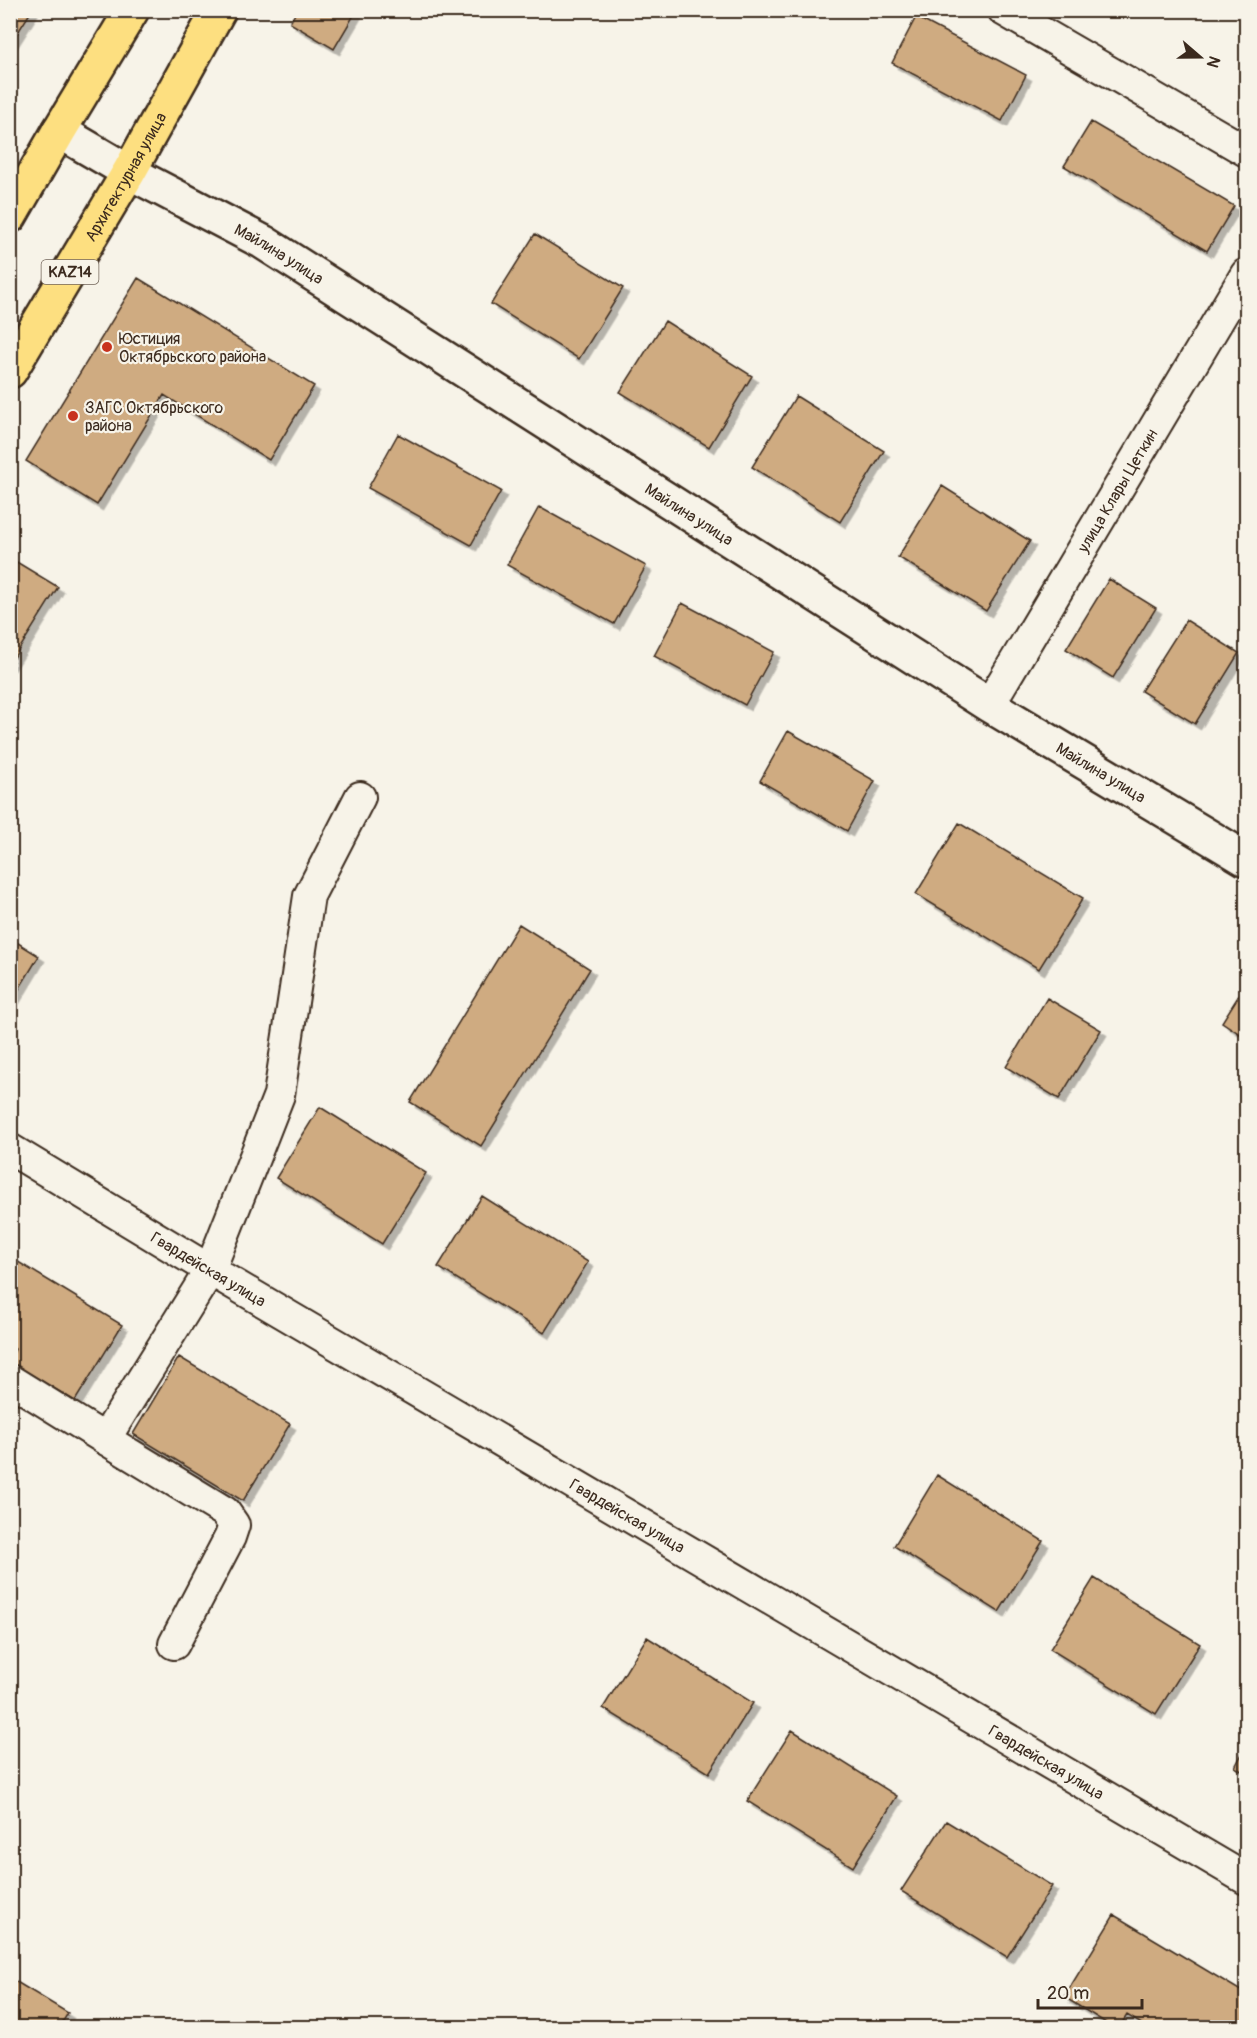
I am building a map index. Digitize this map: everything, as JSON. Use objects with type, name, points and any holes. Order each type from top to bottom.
[{"type":"main road","points":[[10,216],[132,10]]},
{"type":"main road","name":"Архитектурная улица","points":[[10,371],[129,172],[219,10]]},
{"type":"main road","name":"Майлина улица","points":[[59,131],[129,172],[263,242],[989,705],[1246,859]]},
{"type":"street","points":[[1003,10],[1246,151]]},
{"type":"street","name":"улица Клары Цеткин","points":[[989,705],[1246,274]]},
{"type":"street","points":[[105,1439],[210,1270],[279,1095],[309,896],[360,797]]},
{"type":"street","name":"Гвардейская улица","points":[[10,1149],[210,1270],[1246,1879]]},
{"type":"street","points":[[10,1380],[225,1512],[234,1525],[230,1537],[174,1644]]},
{"type":"building","points":[[10,10],[32,10],[10,45]]},
{"type":"building","points":[[297,10],[357,10],[334,49],[290,23]]},
{"type":"building","points":[[916,17],[1026,75],[1002,121],[892,63]]},
{"type":"building","points":[[1091,122],[1234,206],[1207,251],[1064,166]]},
{"type":"building","points":[[535,234],[623,288],[579,359],[491,304]]},
{"type":"building","points":[[138,278],[314,386],[269,460],[164,395],[97,505],[26,461]]},
{"type":"building","points":[[665,321],[752,376],[709,447],[620,392]]},
{"type":"building","points":[[796,396],[884,451],[840,522],[752,467]]},
{"type":"building","points":[[398,434],[501,491],[471,545],[368,488]]},
{"type":"building","points":[[942,486],[1030,541],[986,611],[898,557]]},
{"type":"building","points":[[539,507],[646,566],[614,624],[507,565]]},
{"type":"building","points":[[10,558],[58,587],[10,664]]},
{"type":"building","points":[[1109,579],[1156,608],[1113,678],[1066,649]]},
{"type":"building","points":[[682,603],[774,652],[745,705],[654,656]]},
{"type":"building","points":[[1186,620],[1239,653],[1195,724],[1141,691]]},
{"type":"building","points":[[788,731],[875,781],[847,831],[760,781]]},
{"type":"building","points":[[959,823],[1083,898],[1039,969],[916,894]]},
{"type":"building","points":[[519,924],[590,969],[481,1146],[410,1102]]},
{"type":"building","points":[[10,938],[39,956],[10,1004]]},
{"type":"building","points":[[1246,984],[1246,1038],[1222,1022]]},
{"type":"building","points":[[1047,998],[1101,1030],[1059,1099],[1006,1067]]},
{"type":"building","points":[[320,1107],[426,1173],[382,1244],[276,1178]]},
{"type":"building","points":[[482,1196],[588,1262],[544,1333],[438,1267]]},
{"type":"building","points":[[10,1257],[122,1325],[75,1401],[10,1362],[15,1349],[10,1346]]},
{"type":"building","points":[[179,1357],[290,1424],[243,1501],[133,1434]]},
{"type":"building","points":[[937,1475],[1043,1541],[999,1612],[894,1546]]},
{"type":"building","points":[[1094,1578],[1200,1644],[1156,1714],[1050,1649]]},
{"type":"building","points":[[647,1637],[753,1703],[709,1773],[603,1708]]},
{"type":"building","points":[[792,1730],[897,1796],[853,1867],[747,1801]]},
{"type":"building","points":[[1246,1746],[1246,1774],[1235,1767]]},
{"type":"building","points":[[946,1821],[1052,1886],[1007,1957],[901,1891]]},
{"type":"building","points":[[1114,1915],[1246,1994],[1246,2028],[1148,2028],[1127,2015],[1119,2028],[1114,2028],[1064,1997]]},
{"type":"building","points":[[10,1978],[68,2013],[59,2028],[10,2028]]},
{"type":"place","name":"Юстиция Октябрьского района","points":[[107,347]]},
{"type":"place","name":"ЗАГС Октябрьского района","points":[[73,416]]}]
